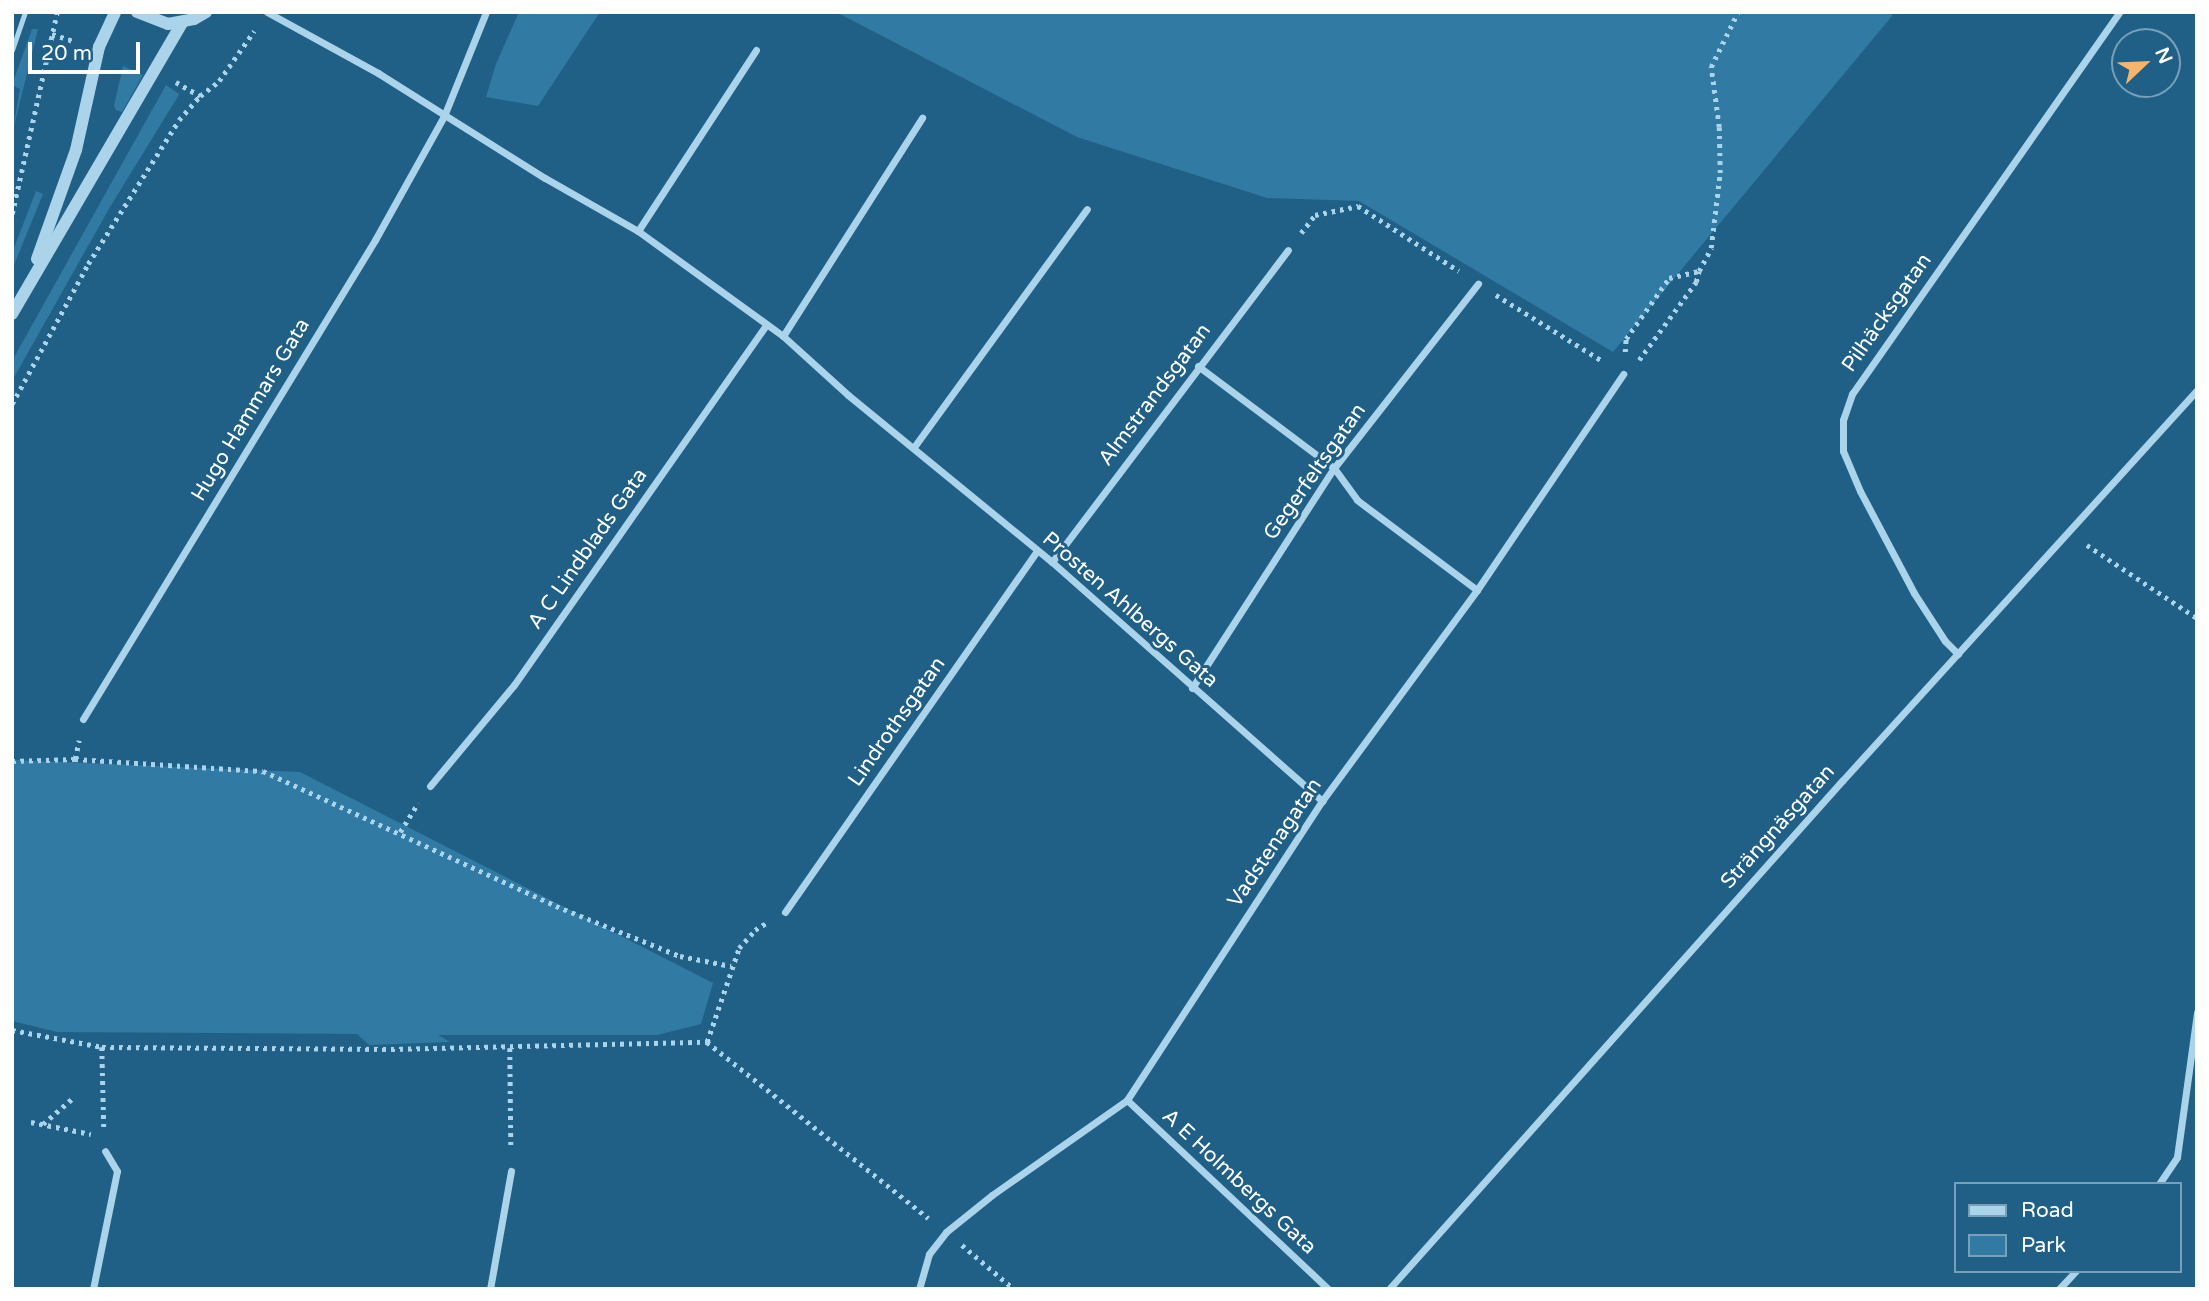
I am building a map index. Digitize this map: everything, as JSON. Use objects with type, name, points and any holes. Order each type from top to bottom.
[{"type":"street","points":[[28,285],[76,149],[99,47],[115,12]]},
{"type":"street","points":[[138,12],[155,21],[182,23],[206,12]]},
{"type":"street","name":"Prosten Ahlbergs Gata","points":[[267,12],[378,73],[444,116],[638,231],[765,326],[783,336],[848,395],[1052,562],[1322,801]]},
{"type":"street","points":[[444,116],[486,12]]},
{"type":"street","name":"Pilhäcksgatan","points":[[1958,654],[1945,641],[1914,593],[1860,491],[1843,451],[1843,419],[1852,394],[2119,12]]},
{"type":"street","points":[[12,314],[182,23]]},
{"type":"street","points":[[638,231],[756,50]]},
{"type":"street","name":"Hugo Hammars Gata","points":[[83,719],[374,240],[444,116]]},
{"type":"street","points":[[783,336],[922,118]]},
{"type":"street","points":[[914,447],[1087,209]]},
{"type":"street","name":"Almstrandsgatan","points":[[1052,562],[1288,250]]},
{"type":"street","name":"Gegerfeltsgatan","points":[[1192,688],[1334,468],[1478,284]]},
{"type":"street","name":"A C Lindblads Gata","points":[[430,786],[514,685],[765,326]]},
{"type":"street","points":[[1198,366],[1334,468],[1357,500],[1477,590]]},
{"type":"street","name":"Vadstenagatan","points":[[919,1289],[929,1254],[946,1232],[992,1195],[1126,1100],[1322,801],[1477,590],[1623,374]]},
{"type":"street","name":"Strängnäsgatan","points":[[1389,1289],[2197,390]]},
{"type":"street","name":"Lindrothsgatan","points":[[785,912],[1037,551]]},
{"type":"street","points":[[2160,1182],[2177,1157],[2197,1012]]},
{"type":"street","name":"A E Holmbergs Gata","points":[[1126,1100],[1328,1289]]},
{"type":"street","points":[[93,1289],[117,1171],[105,1151]]},
{"type":"street","points":[[489,1289],[511,1171]]},
{"type":"street","points":[[2059,1289],[2074,1273]]},
{"type":"lane","points":[[12,50],[25,12]]},
{"type":"path","points":[[12,214],[57,12]]},
{"type":"path","points":[[1623,374],[1643,357],[1696,282],[1711,248],[1720,173],[1719,127],[1711,67],[1738,12]]},
{"type":"path","points":[[12,404],[88,264],[142,177],[179,120],[200,96],[219,81],[259,22]]},
{"type":"path","points":[[1623,374],[1626,339],[1669,278],[1699,271]]},
{"type":"path","points":[[2069,533],[2197,618]]},
{"type":"path","points":[[12,761],[75,759],[263,771],[569,911],[680,956],[731,966]]},
{"type":"path","points":[[400,832],[430,786]]},
{"type":"path","points":[[707,1042],[739,948],[755,930],[785,912]]},
{"type":"path","points":[[12,1030],[102,1046],[510,1048],[707,1042],[1014,1289]]},
{"type":"path","points":[[102,1046],[105,1151]]},
{"type":"path","points":[[510,1048],[511,1171]]},
{"type":"path","points":[[43,1124],[72,1099]]},
{"type":"path","points":[[31,1122],[94,1135]]},
{"type":"green space","points":[[519,12],[600,12],[538,106],[486,97],[496,64]]},
{"type":"green space","points":[[836,12],[1892,12],[1892,16],[1613,352],[1359,201],[1267,198],[1077,137]]},
{"type":"green space","points":[[32,29],[38,29],[12,134],[20,89],[12,85]]},
{"type":"green space","points":[[123,66],[143,75],[122,112],[114,106]]},
{"type":"green space","points":[[166,85],[179,94],[177,98],[110,207],[12,381],[12,361]]},
{"type":"green space","points":[[36,191],[43,194],[12,270],[12,253]]},
{"type":"green space","points":[[12,760],[300,772],[713,983],[701,1024],[657,1035],[438,1035],[450,1042],[369,1045],[357,1034],[57,1032],[12,1021]]}]
